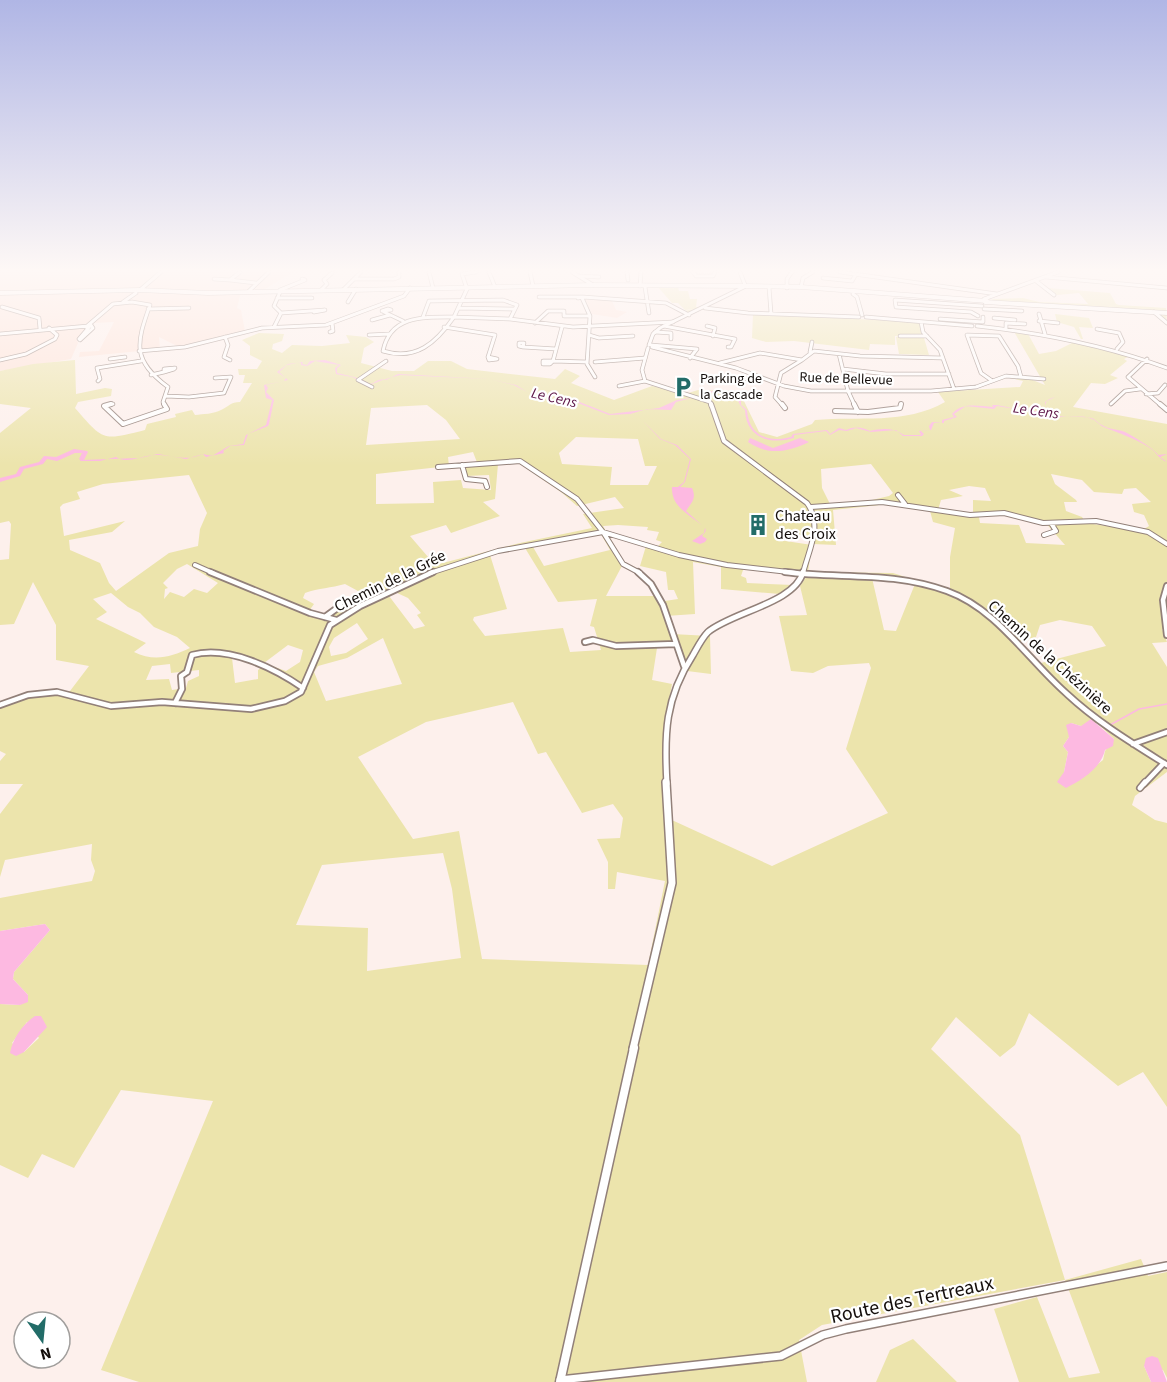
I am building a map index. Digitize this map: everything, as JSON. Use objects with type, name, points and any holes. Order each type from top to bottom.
[{"type":"street","points":[[0,360],[26,354],[56,336]]},
{"type":"street","points":[[140,336],[141,361],[151,375],[168,387],[163,402],[171,413]]},
{"type":"street","points":[[388,336],[382,350],[386,354],[396,356],[412,354],[430,347],[437,336]]},
{"type":"street","points":[[488,357],[495,336]]},
{"type":"street","points":[[559,336],[553,361],[587,362]]},
{"type":"street","points":[[589,336],[587,362],[595,377]]},
{"type":"street","points":[[608,336],[624,336]]},
{"type":"street","points":[[614,337],[615,339],[633,336]]},
{"type":"street","points":[[645,381],[642,374],[645,358],[653,336]]},
{"type":"street","points":[[717,336],[735,339],[731,347],[728,347]]},
{"type":"street","points":[[928,336],[938,346],[954,389]]},
{"type":"street","points":[[968,336],[966,337],[981,373],[991,380]]},
{"type":"street","points":[[996,336],[1000,337],[1018,366],[1021,377]]},
{"type":"street","points":[[1045,336],[1048,340]]},
{"type":"street","points":[[1058,336],[1118,349],[1167,368]]},
{"type":"street","points":[[1118,349],[1123,342],[1121,336]]},
{"type":"street","points":[[139,351],[179,348],[225,337],[228,345],[224,357],[230,360]]},
{"type":"street","points":[[785,408],[775,397],[782,371],[802,360],[810,352],[812,342]]},
{"type":"street","points":[[650,346],[697,349],[690,358]]},
{"type":"street","name":"Rue de Bellevue","points":[[650,346],[765,378],[780,385],[811,391],[954,389],[976,387],[1006,376],[1044,379]]},
{"type":"street","points":[[523,347],[556,349]]},
{"type":"street","points":[[810,352],[943,358]]},
{"type":"street","points":[[718,364],[757,353],[802,360]]},
{"type":"street","points":[[839,354],[848,391],[858,412]]},
{"type":"street","points":[[372,387],[360,379],[396,356]]},
{"type":"street","points":[[110,359],[125,357]]},
{"type":"street","points":[[117,358],[117,365]]},
{"type":"street","points":[[595,362],[645,358]]},
{"type":"street","points":[[1147,359],[1128,378],[1166,410]]},
{"type":"street","points":[[93,366],[97,365],[98,368],[141,361]]},
{"type":"street","points":[[98,368],[100,379],[98,381]]},
{"type":"street","points":[[843,369],[876,374],[949,374]]},
{"type":"street","points":[[151,375],[164,372]]},
{"type":"street","points":[[166,396],[189,398],[224,393],[231,377],[215,378]]},
{"type":"street","points":[[711,378],[765,378]]},
{"type":"street","points":[[560,1381],[595,1214],[672,884],[664,738],[673,693],[684,666],[707,633],[795,588],[803,574],[816,523],[811,507],[729,446],[719,432],[711,403],[645,381],[619,386]]},
{"type":"street","points":[[1146,394],[1158,393],[1165,385]]},
{"type":"street","points":[[1111,404],[1125,390],[1140,389]]},
{"type":"street","points":[[113,404],[104,406],[124,425],[167,409]]},
{"type":"street","points":[[835,411],[888,411],[900,408],[901,404]]},
{"type":"street","points":[[438,467],[520,461],[577,499],[603,532],[622,564],[638,569],[648,580],[671,625],[679,659],[684,666]]},
{"type":"street","points":[[462,465],[466,479],[485,481],[487,487]]},
{"type":"street","points":[[898,495],[904,504]]},
{"type":"street","points":[[811,507],[882,502],[970,515],[1004,513],[1051,523],[1096,521],[1148,532],[1167,544]]},
{"type":"street","points":[[1044,535],[1056,531],[1051,523]]},
{"type":"street","name":"Chemin de la Chézinière","points":[[603,532],[701,560],[803,574],[891,576],[954,594],[973,605],[1015,639],[1080,706],[1165,764]]},
{"type":"street","name":"Chemin de la Grée","points":[[302,690],[325,633],[336,620],[443,567],[498,550],[603,532]]},
{"type":"street","points":[[195,565],[236,584],[336,620]]},
{"type":"street","points":[[1167,586],[1163,600],[1167,635]]},
{"type":"street","points":[[325,617],[340,606],[341,602]]},
{"type":"street","points":[[585,642],[592,640],[629,646],[676,644]]},
{"type":"street","points":[[0,705],[27,695],[54,692],[74,694],[112,706],[175,703],[231,710],[277,703],[302,690],[280,675],[230,656],[200,652],[190,657],[188,672],[181,676],[182,689],[175,703]]},
{"type":"street","points":[[1133,744],[1167,732]]},
{"type":"street","points":[[1140,788],[1165,764]]},
{"type":"street","name":"Route des Tertreaux","points":[[560,1381],[780,1356],[823,1335],[846,1329],[1167,1266]]},
{"type":"shaded area","points":[[0,336],[80,336],[71,359],[0,371]]},
{"type":"shaded area","points":[[107,336],[222,336],[179,347],[159,337],[160,349],[79,357],[80,352],[99,351]]},
{"type":"shaded area","points":[[251,336],[283,336],[282,341],[273,344],[272,349],[282,353],[292,345],[322,346],[350,343],[347,336],[366,337],[374,342],[364,348],[361,363],[392,371],[414,371],[428,361],[451,361],[467,369],[555,379],[565,369],[580,376],[571,383],[614,400],[652,386],[685,394],[698,390],[734,391],[742,397],[759,432],[777,437],[812,424],[815,420],[882,418],[914,414],[945,402],[938,392],[1020,387],[1023,381],[1010,378],[1030,379],[1045,385],[1017,336],[1029,336],[1039,354],[1056,351],[1076,341],[1132,355],[1124,359],[1127,361],[1110,375],[1118,378],[1105,384],[1091,383],[1073,407],[1167,424],[1167,629],[1162,629],[1167,642],[1152,643],[1167,667],[1167,772],[1135,796],[1132,805],[1155,820],[1167,823],[1167,1107],[1143,1072],[1118,1086],[1029,1013],[1015,1045],[1000,1057],[956,1017],[931,1049],[1020,1135],[1065,1280],[822,1325],[799,1340],[807,1382],[139,1382],[101,1370],[213,1101],[121,1090],[74,1168],[42,1154],[28,1178],[0,1165],[0,1004],[20,1005],[28,995],[13,979],[14,972],[50,930],[45,924],[0,931],[0,898],[92,881],[95,871],[91,860],[92,844],[5,860],[0,877],[0,814],[23,784],[0,784],[0,761],[6,754],[0,751],[0,702],[37,691],[70,691],[89,666],[56,660],[56,625],[33,582],[14,624],[0,625],[0,560],[9,559],[11,524],[9,521],[0,523],[0,433],[31,408],[0,404],[0,371],[33,364],[75,360],[76,394],[105,388],[112,389],[111,396],[78,402],[75,408],[92,427],[105,436],[112,437],[145,430],[147,424],[176,417],[175,414],[192,410],[195,415],[212,413],[232,403],[240,402],[252,383],[243,383],[245,375],[239,375],[238,369],[257,369],[262,361],[250,355],[250,346],[242,340]],"holes":[[[427,405],[446,420],[460,439],[366,445],[371,408]],[[576,437],[638,439],[645,466],[657,466],[648,485],[610,485],[612,467],[562,464],[559,453]],[[473,452],[478,465],[464,466],[466,476],[489,475],[491,490],[463,488],[461,480],[433,482],[434,503],[376,504],[376,474],[449,466],[448,457]],[[517,462],[561,492],[577,506],[615,497],[624,508],[583,514],[592,528],[520,543],[435,565],[410,536],[446,525],[451,533],[500,516],[483,502],[495,499],[498,464]],[[871,464],[893,493],[855,504],[830,504],[822,488],[821,469]],[[1051,474],[1082,480],[1094,492],[1122,494],[1124,489],[1136,488],[1151,502],[1132,504],[1134,512],[1144,515],[1149,526],[1141,531],[1086,523],[1082,517],[1066,511],[1064,502],[1077,502],[1055,484]],[[189,475],[207,513],[200,529],[198,546],[169,553],[116,591],[109,583],[100,563],[70,550],[69,540],[112,532],[125,521],[64,536],[60,507],[80,499],[77,492],[103,484]],[[969,486],[985,488],[991,501],[973,500],[973,514],[999,511],[1044,521],[1065,545],[1026,543],[1019,525],[980,523],[979,517],[938,510],[941,500],[963,496],[949,490]],[[889,504],[930,511],[933,522],[955,528],[950,557],[950,591],[893,573],[808,572],[812,545],[779,540],[780,537],[795,534],[815,537],[813,544],[836,545],[833,510]],[[603,526],[648,527],[647,530],[659,532],[656,540],[662,542],[655,549],[646,546],[640,566],[666,572],[668,590],[674,590],[678,599],[658,602],[654,596],[606,596],[624,562]],[[601,534],[610,550],[544,566],[533,547]],[[525,548],[558,602],[597,599],[590,626],[594,627],[601,650],[570,652],[563,628],[485,636],[473,620],[474,617],[507,609],[490,555]],[[693,562],[721,567],[721,589],[780,594],[793,585],[747,583],[746,578],[741,576],[744,567],[808,574],[800,586],[807,615],[779,616],[791,671],[813,673],[828,666],[869,663],[871,668],[846,749],[888,813],[772,866],[674,821],[666,820],[663,735],[672,684],[652,680],[657,648],[679,648],[687,671],[711,674],[710,636],[672,634],[666,616],[695,614]],[[187,564],[218,583],[207,593],[194,589],[184,597],[170,592],[164,599],[165,589],[168,588],[163,583],[177,569]],[[872,578],[915,584],[896,631],[884,630]],[[345,584],[371,598],[350,608],[341,606],[329,616],[309,611],[314,604],[303,598],[305,593]],[[395,592],[408,598],[421,613],[417,615],[425,626],[414,629],[389,596]],[[111,593],[128,607],[140,613],[154,627],[177,637],[190,648],[176,654],[155,658],[134,652],[146,643],[96,619],[107,612],[93,599]],[[1060,620],[1092,626],[1106,646],[1041,663],[1019,641],[1036,637],[1040,625]],[[357,623],[368,639],[346,653],[331,656],[329,647],[334,638]],[[383,638],[402,684],[326,701],[314,672],[318,666],[347,658]],[[288,645],[303,650],[300,662],[286,671],[266,664],[258,670],[258,679],[235,683],[232,658],[236,654],[264,663]],[[170,664],[171,673],[199,670],[199,676],[188,681],[186,688],[172,690],[169,679],[146,680],[152,666]],[[513,702],[538,754],[546,752],[582,813],[613,804],[623,818],[620,838],[597,839],[608,862],[608,889],[615,889],[617,872],[665,881],[648,965],[482,959],[459,831],[413,839],[358,757],[426,722]],[[1071,723],[1081,726],[1097,723],[1114,739],[1105,751],[1103,760],[1094,767],[1064,772],[1068,752],[1063,746],[1069,737]],[[443,853],[452,889],[461,958],[367,971],[368,928],[296,925],[322,865]],[[27,1022],[39,1038],[24,1052],[12,1043]]]},
{"type":"shaded area","points":[[895,336],[895,345],[870,344],[869,350],[794,341],[766,342],[752,338]]},
{"type":"shaded area","points":[[923,336],[929,355],[899,354],[896,337]]},
{"type":"shaded area","points":[[1141,1259],[1148,1276],[1167,1272],[1167,1378],[1163,1370],[1144,1366],[1151,1382],[1019,1382],[994,1309],[1037,1297],[1069,1378],[1100,1373],[1065,1280]]},
{"type":"shaded area","points":[[913,1339],[957,1382],[876,1382],[890,1350]]},
{"type":"water","points":[[325,360],[341,365],[337,368],[337,373],[358,378],[370,384],[384,380],[370,385],[352,377],[336,374],[335,368],[339,365],[315,361],[307,366],[301,365],[301,362],[307,365],[310,361]]},
{"type":"water","points":[[398,374],[489,379],[400,375],[391,377]]},
{"type":"water","points":[[281,382],[266,385],[268,388],[266,392],[274,400],[268,426],[248,434],[266,425],[272,400],[266,398],[264,385]]},
{"type":"water","points":[[527,392],[567,397],[610,414],[644,410],[630,414],[609,415],[565,398]]},
{"type":"water","points":[[697,392],[731,392],[741,399],[741,405],[747,410],[751,426],[761,436],[767,438],[783,439],[793,434],[827,430],[830,434],[839,428],[846,430],[856,428],[847,431],[839,430],[830,435],[826,431],[794,435],[794,438],[785,440],[768,440],[755,433],[750,427],[746,420],[745,410],[740,405],[737,398],[729,393]]},
{"type":"water","points":[[691,398],[676,402],[671,410],[650,409],[659,408],[677,400]]},
{"type":"water","points":[[992,405],[997,405],[1019,409],[997,406],[994,409],[967,406],[993,407]]},
{"type":"water","points":[[966,406],[954,414],[957,417],[942,423],[942,420],[954,417],[952,414],[956,410]]},
{"type":"water","points":[[1045,410],[1055,415],[1068,417],[1055,417],[1031,411]]},
{"type":"water","points":[[1088,418],[1108,428],[1128,434],[1148,446],[1158,455],[1167,454],[1160,457],[1167,462],[1162,459],[1152,450],[1144,445],[1104,427]]},
{"type":"water","points":[[643,421],[661,439],[677,445],[691,459],[685,482],[680,487],[692,488],[694,498],[686,511],[705,528],[678,506],[673,494],[672,487],[678,487],[684,482],[690,459],[675,445],[660,439]]},
{"type":"water","points":[[932,422],[942,423],[934,423],[931,430],[921,431],[924,434],[922,436],[903,436],[898,432],[904,435],[921,435],[919,431],[930,430],[929,426]]},
{"type":"water","points":[[856,428],[870,431],[893,430],[871,432]]},
{"type":"water","points":[[248,434],[244,445],[230,446],[223,451],[224,453],[213,455],[229,446],[243,444]]},
{"type":"water","points":[[750,438],[773,448],[800,438],[809,442],[786,450],[771,451],[748,442]]},
{"type":"water","points":[[86,451],[82,460],[108,459],[80,461]]},
{"type":"water","points":[[704,533],[702,536],[707,539],[700,544],[692,541]]},
{"type":"water","points":[[1091,719],[1114,739],[1113,746],[1105,750],[1090,773],[1066,788],[1057,782],[1064,772],[1068,752],[1063,746],[1069,737],[1066,725],[1071,723],[1081,726]]},
{"type":"water","points":[[45,924],[50,930],[14,972],[13,979],[28,995],[28,1002],[20,1005],[0,1004],[0,931]]},
{"type":"water","points":[[35,1016],[41,1016],[47,1027],[24,1052],[16,1056],[10,1053],[19,1032]]},
{"type":"water","points":[[1152,1356],[1158,1358],[1167,1382],[1151,1382],[1144,1366],[1146,1358]]},
{"type":"waterway","name":"Le Cens","points":[[0,480],[18,475],[22,468],[41,463],[46,457],[57,459],[74,451],[85,452],[82,459]]},
{"type":"waterway","points":[[1110,725],[1139,709],[1167,704]]},
{"type":"place","name":"Parking de la Cascade","points":[[683,387]]},
{"type":"place","name":"Chateau des Croix","points":[[758,525]]}]
